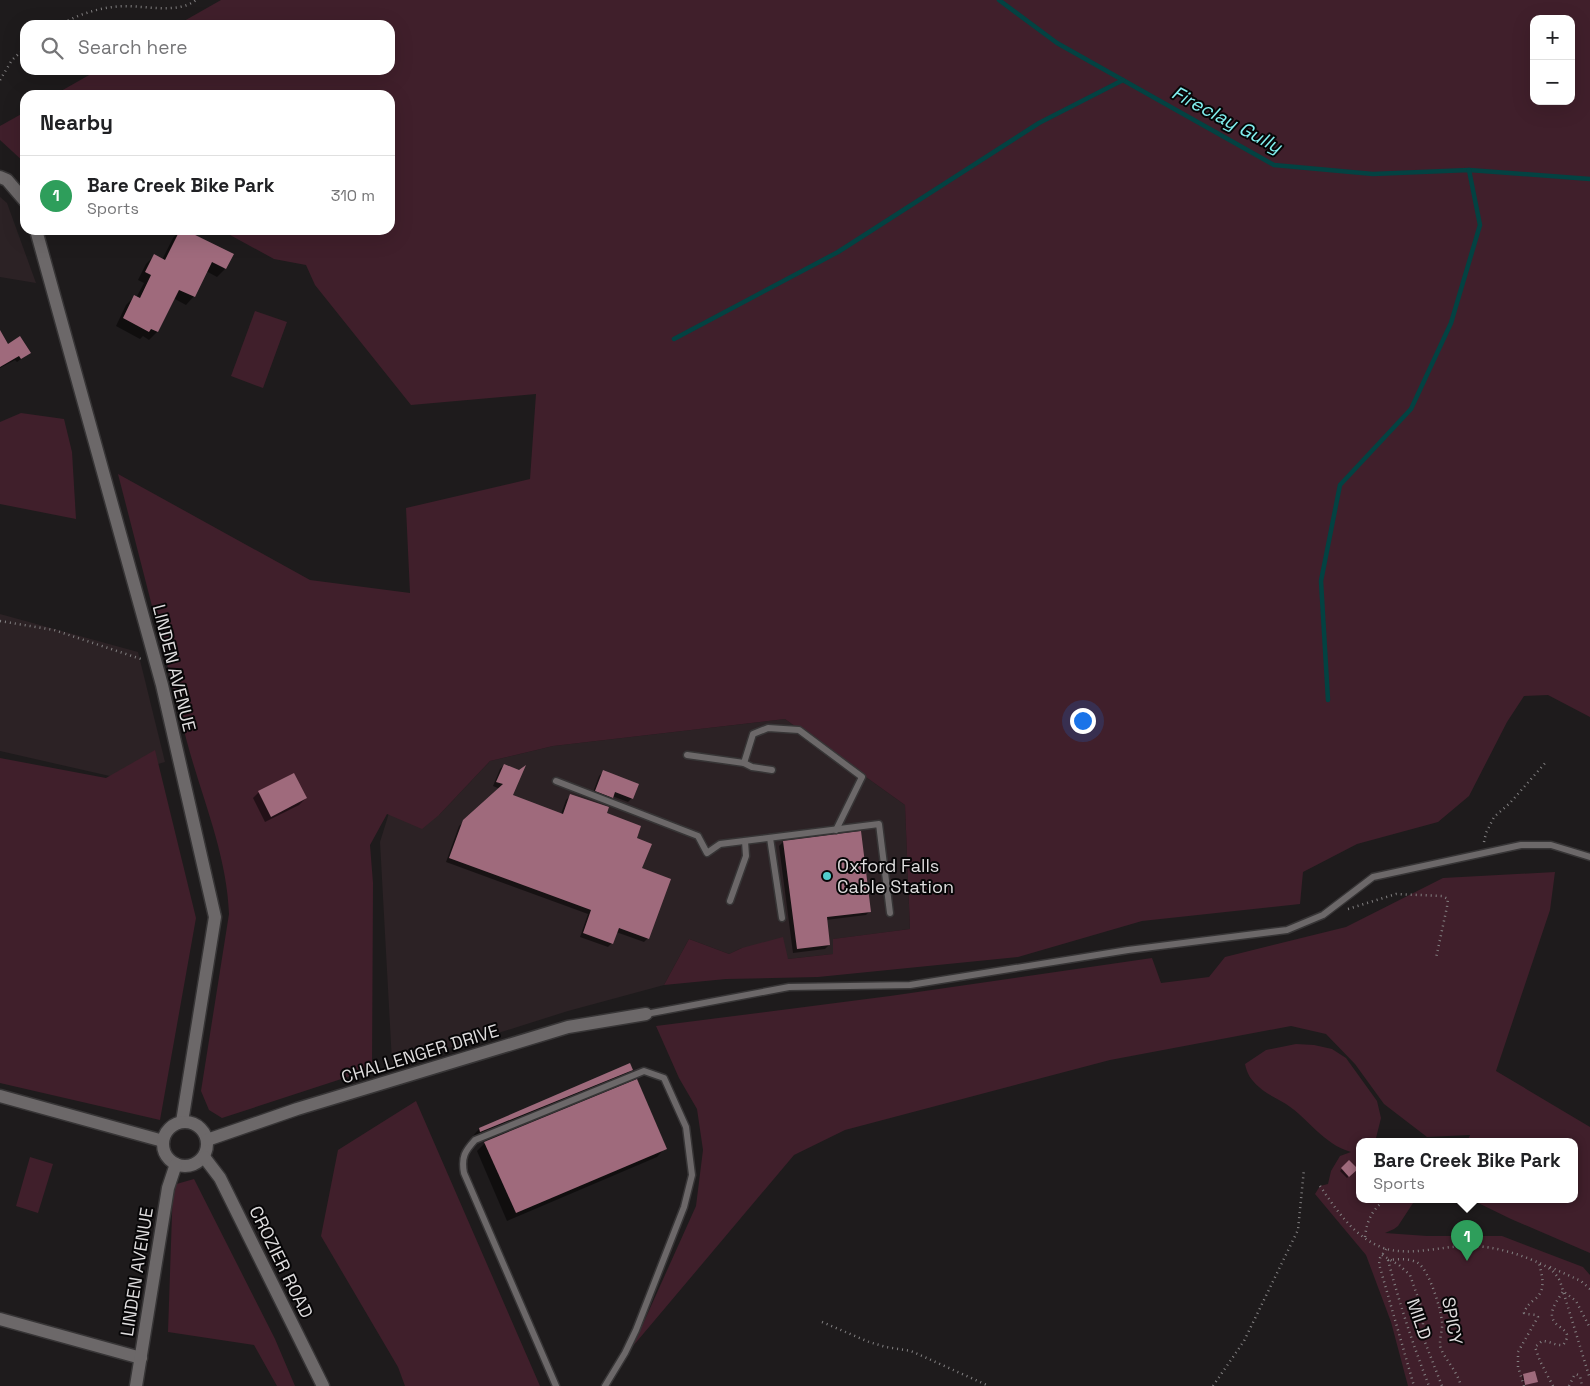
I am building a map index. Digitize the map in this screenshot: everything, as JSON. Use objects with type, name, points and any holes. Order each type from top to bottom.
[{"type":"street","points":[[0,177],[7,180],[20,195]]},
{"type":"street","name":"LINDEN AVENUE","points":[[37,235],[157,664],[215,917],[182,1122]]},
{"type":"street","name":"CHALLENGER DRIVE","points":[[208,1140],[296,1109],[568,1027],[646,1014]]},
{"type":"street","points":[[0,1096],[163,1142]]},
{"type":"street","points":[[182,1122],[194,1123],[203,1130],[208,1140],[204,1157],[196,1164],[186,1166],[176,1164],[169,1159],[164,1151],[163,1142],[166,1132],[173,1125],[182,1122]]},
{"type":"street","name":"CROZIER ROAD","points":[[204,1157],[220,1178],[323,1386]]},
{"type":"street","name":"LINDEN AVENUE","points":[[136,1386],[168,1188],[176,1164]]},
{"type":"street","points":[[0,1319],[142,1358]]},
{"type":"lane","points":[[744,763],[753,734],[768,728],[799,730],[862,777],[836,830]]},
{"type":"lane","points":[[687,755],[744,763],[752,767],[772,770]]},
{"type":"lane","points":[[556,782],[698,836],[708,853],[720,844],[879,824],[890,913]]},
{"type":"lane","points":[[770,838],[782,918]]},
{"type":"lane","points":[[730,901],[746,856],[745,841]]},
{"type":"lane","points":[[646,1014],[789,987],[910,985],[1128,950],[1286,930],[1323,915],[1373,877],[1520,845],[1551,845],[1590,857]]},
{"type":"lane","points":[[556,1386],[464,1173],[462,1162],[464,1152],[475,1140],[644,1072],[664,1078],[686,1127],[692,1175],[684,1208],[636,1330],[625,1353],[605,1386]]},
{"type":"path","points":[[70,20],[91,11],[115,6],[178,8],[189,6],[196,0]]},
{"type":"path","points":[[0,80],[12,60],[20,53]]},
{"type":"path","points":[[0,621],[54,630],[157,664]]},
{"type":"path","points":[[1482,853],[1486,833],[1494,817],[1510,803],[1546,762]]},
{"type":"path","points":[[1323,915],[1358,907],[1396,894],[1442,896],[1448,899],[1436,958]]},
{"type":"path","points":[[1212,1386],[1244,1341],[1298,1230],[1304,1169]]},
{"type":"path","points":[[1320,1186],[1356,1232],[1386,1249],[1401,1251],[1465,1246],[1500,1249],[1566,1273],[1581,1281],[1590,1289]]},
{"type":"path","points":[[1364,1238],[1372,1212],[1381,1203]]},
{"type":"path","points":[[1386,1249],[1379,1264],[1414,1386]]},
{"type":"path","points":[[1382,1255],[1399,1265],[1410,1275],[1422,1312],[1423,1337],[1442,1386]]},
{"type":"path","name":"MILD","points":[[1388,1260],[1399,1302],[1429,1386]]},
{"type":"path","name":"SPICY","points":[[1388,1260],[1414,1261],[1424,1269],[1432,1287],[1442,1322],[1440,1348],[1458,1376],[1461,1386]]},
{"type":"path","points":[[1539,1263],[1555,1272],[1563,1290],[1590,1380]]},
{"type":"path","points":[[1524,1386],[1518,1367],[1518,1352],[1538,1317],[1537,1315],[1524,1313],[1525,1308],[1537,1298],[1542,1290],[1544,1279],[1539,1263]]},
{"type":"path","points":[[1563,1290],[1576,1301],[1590,1328]]},
{"type":"path","points":[[1557,1386],[1552,1385],[1535,1347],[1542,1341],[1548,1341],[1558,1346],[1563,1344],[1568,1336],[1554,1322],[1552,1315],[1552,1310],[1563,1290]]},
{"type":"path","points":[[822,1322],[869,1342],[911,1351],[989,1386]]},
{"type":"path","points":[[1569,1386],[1576,1374],[1580,1376],[1581,1385]]},
{"type":"shaded area","points":[[221,0],[1590,0],[1590,717],[1548,695],[1524,696],[1507,722],[1469,796],[1438,822],[1357,844],[1303,872],[1300,904],[1142,921],[1018,957],[818,977],[726,979],[664,985],[689,939],[729,954],[742,948],[783,937],[788,959],[833,954],[833,939],[910,929],[905,805],[785,719],[553,746],[490,761],[439,815],[422,829],[387,814],[370,845],[373,883],[372,1069],[222,1118],[209,1110],[201,1091],[229,914],[224,870],[187,742],[118,474],[310,580],[410,593],[406,508],[530,479],[536,394],[411,405],[315,285],[306,265],[274,259],[230,235],[395,235],[395,90],[63,90],[89,75],[395,75],[395,20],[186,20]]},
{"type":"shaded area","points":[[20,115],[20,158],[0,140],[0,126]]},
{"type":"shaded area","points":[[0,197],[7,203],[36,283],[0,277]]},
{"type":"shaded area","points":[[255,311],[287,322],[263,388],[231,376]]},
{"type":"shaded area","points":[[21,413],[64,419],[72,452],[76,519],[0,504],[0,422]]},
{"type":"shaded area","points":[[0,614],[138,652],[165,762],[114,777],[0,751]]},
{"type":"shaded area","points":[[785,719],[905,805],[910,929],[834,939],[833,954],[788,959],[742,948],[729,954],[689,939],[664,985],[568,1011],[460,1045],[392,1062],[380,842],[393,800],[439,815],[490,761],[553,746]]},
{"type":"shaded area","points":[[155,750],[196,918],[160,1120],[0,1083],[0,758],[106,778]]},
{"type":"shaded area","points":[[1555,872],[1550,910],[1496,1071],[1590,1127],[1590,1253],[1478,1203],[1578,1203],[1578,1138],[1469,1138],[1470,1135],[1427,1137],[1384,1104],[1355,1064],[1326,1034],[1291,1026],[1110,1060],[845,1130],[794,1155],[633,1346],[696,1206],[703,1150],[697,1109],[679,1078],[656,1026],[890,996],[1152,958],[1161,983],[1209,977],[1225,957],[1346,927],[1443,878]]},
{"type":"shaded area","points":[[1296,1044],[1332,1049],[1346,1058],[1377,1101],[1381,1118],[1376,1138],[1356,1138],[1356,1203],[1413,1203],[1398,1226],[1385,1233],[1427,1236],[1502,1236],[1583,1267],[1590,1275],[1590,1386],[1408,1386],[1391,1322],[1366,1255],[1315,1194],[1320,1186],[1328,1184],[1331,1171],[1340,1156],[1351,1152],[1332,1143],[1294,1110],[1256,1084],[1247,1071],[1245,1064],[1266,1050]]},
{"type":"shaded area","points":[[416,1101],[540,1386],[405,1386],[398,1367],[321,1236],[338,1150]]},
{"type":"shaded area","points":[[30,1157],[53,1164],[38,1213],[16,1206]]},
{"type":"shaded area","points":[[194,1179],[275,1339],[295,1386],[277,1386],[254,1345],[168,1332],[173,1185]]},
{"type":"building","points":[[178,235],[195,235],[234,254],[226,269],[212,262],[195,297],[179,290],[158,332],[151,329],[149,332],[123,318],[134,295],[140,298],[151,275],[145,272],[154,254],[165,260]]},
{"type":"building","points":[[0,330],[8,344],[20,336],[31,353],[21,359],[19,356],[0,367]]},
{"type":"building","points":[[504,764],[519,770],[526,765],[513,795],[563,814],[570,794],[609,807],[607,813],[641,826],[637,838],[652,844],[642,868],[671,879],[649,939],[619,928],[613,944],[583,933],[591,910],[449,858],[463,820],[503,784],[496,782]]},
{"type":"building","points":[[603,770],[639,784],[633,799],[615,792],[613,798],[595,791]]},
{"type":"building","points":[[294,773],[307,798],[271,817],[258,791]]},
{"type":"building","name":"Oxford Falls Cable Station","points":[[861,831],[871,912],[827,917],[830,945],[797,949],[783,841]]},
{"type":"building","points":[[630,1063],[633,1070],[480,1132],[479,1128]]},
{"type":"building","points":[[637,1079],[667,1149],[516,1213],[484,1142]]},
{"type":"building","points":[[1349,1160],[1356,1167],[1356,1171],[1349,1177],[1341,1168]]},
{"type":"building","points":[[1535,1371],[1538,1382],[1525,1385],[1523,1374]]},
{"type":"waterway","name":"Fireclay Gully","points":[[999,0],[1057,43],[1274,165],[1373,174],[1469,170],[1590,179]]},
{"type":"waterway","points":[[674,339],[838,252],[1039,123],[1123,80]]},
{"type":"waterway","points":[[1328,700],[1321,581],[1340,485],[1411,409],[1451,323],[1480,225],[1469,170]]},
{"type":"place","name":"Oxford Falls Cable Station","points":[[827,876]]},
{"type":"place","name":"Bare Creek Bike Park","points":[[1467,1261]]}]
